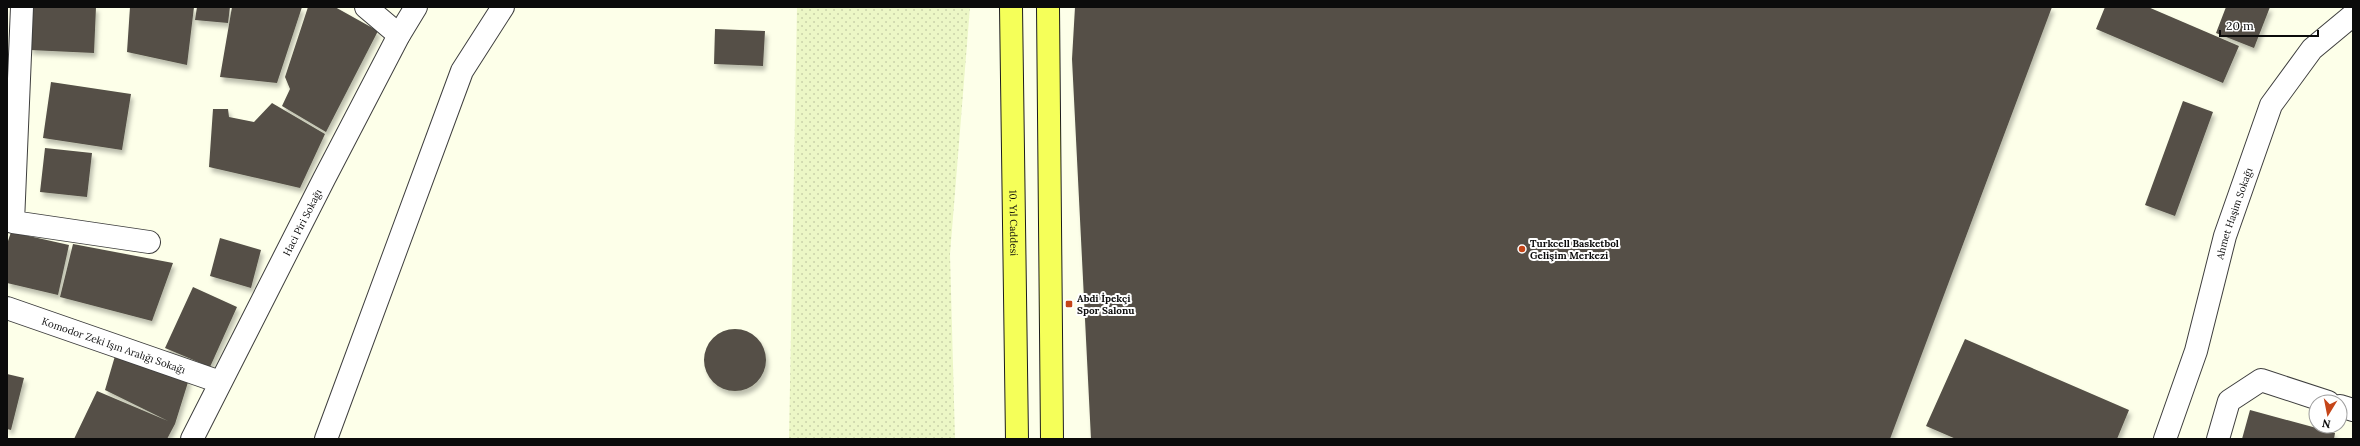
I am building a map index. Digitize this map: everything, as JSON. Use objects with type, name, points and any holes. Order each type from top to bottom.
[{"type":"main road","name":"10. Yıl Caddesi","points":[[1012,7],[1017,439]]},
{"type":"main road","points":[[1048,7],[1052,439]]},
{"type":"street","points":[[22,7],[13,222],[149,242]]},
{"type":"street","points":[[366,7],[399,35]]},
{"type":"street","name":"Haci Piri Sokağı","points":[[192,439],[399,35],[416,7]]},
{"type":"street","points":[[326,439],[462,71],[503,7]]},
{"type":"street","name":"Ahmet Haşim Sokağı","points":[[2165,439],[2196,351],[2225,236],[2271,105],[2312,49],[2353,16]]},
{"type":"street","name":"Komodor Zeki Işın Aralığı Sokağı","points":[[7,308],[220,382]]},
{"type":"street","points":[[2218,439],[2229,401],[2261,380],[2308,395]]},
{"type":"green space","points":[[797,7],[970,7],[950,254],[955,439],[789,439]]},
{"type":"building","points":[[32,7],[96,7],[94,53],[30,50]]},
{"type":"building","points":[[130,7],[194,7],[187,65],[127,52]]},
{"type":"building","points":[[197,7],[230,7],[228,23],[195,20]]},
{"type":"building","points":[[232,7],[302,7],[277,83],[220,77]]},
{"type":"building","points":[[308,7],[335,7],[378,31],[326,132],[282,106],[290,89],[285,77]]},
{"type":"building","name":"Turkcell Basketbol Gelişim Merkezi","points":[[1075,7],[2052,7],[1890,439],[1091,439],[1072,59]]},
{"type":"building","points":[[2105,7],[2148,7],[2239,46],[2223,83],[2096,29]]},
{"type":"building","points":[[2226,7],[2270,7],[2254,48],[2216,33]]},
{"type":"building","points":[[715,29],[765,31],[763,66],[714,64]]},
{"type":"building","points":[[51,82],[131,94],[122,150],[43,138]]},
{"type":"building","points":[[2183,101],[2213,112],[2175,216],[2145,205]]},
{"type":"building","points":[[272,103],[325,134],[300,188],[209,167],[213,109],[228,109],[229,117],[254,122]]},
{"type":"building","points":[[45,148],[92,153],[87,197],[40,192]]},
{"type":"building","points":[[11,232],[69,245],[58,295],[7,283],[7,244]]},
{"type":"building","points":[[220,238],[261,250],[251,288],[210,276]]},
{"type":"building","points":[[73,244],[173,263],[152,321],[60,297]]},
{"type":"building","points":[[193,287],[237,307],[210,367],[165,348]]},
{"type":"building","points":[[735,329],[747,332],[757,338],[763,348],[766,360],[763,372],[757,382],[747,388],[735,391],[723,388],[713,382],[707,372],[704,360],[707,348],[713,338],[723,332]]},
{"type":"building","points":[[1965,339],[2129,410],[2117,439],[1956,439],[1926,426]]},
{"type":"building","points":[[115,356],[189,379],[175,424],[167,439],[74,439],[97,391],[168,421],[105,390]]},
{"type":"building","points":[[7,374],[24,378],[11,430],[7,429]]},
{"type":"building","points":[[2250,410],[2308,426],[2308,434],[2335,434],[2334,439],[2242,439]]},
{"type":"place","name":"Turkcell Basketbol Gelişim Merkezi","points":[[1522,249]]},
{"type":"place","name":"Abdi İpekçi Spor Salonu","points":[[1069,304]]}]
